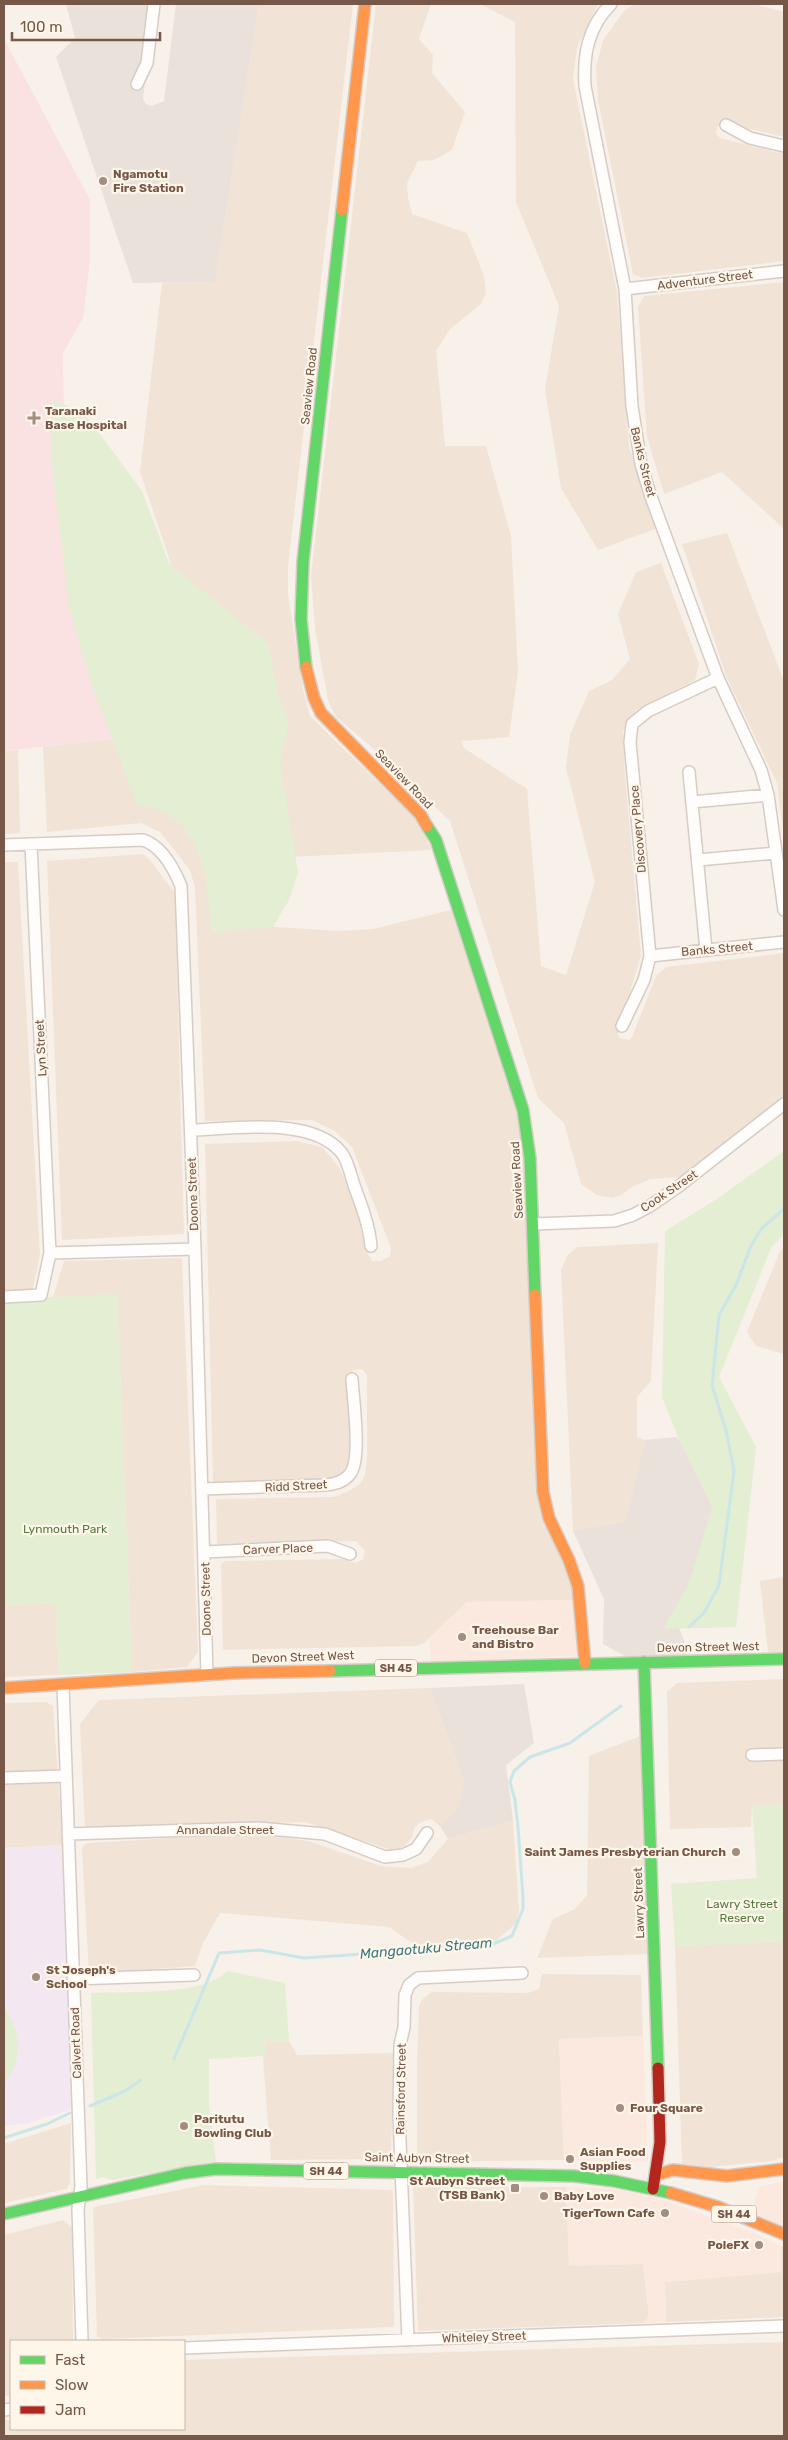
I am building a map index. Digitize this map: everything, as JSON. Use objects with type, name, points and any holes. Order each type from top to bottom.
[{"type":"main road","name":"Seaview Road","points":[[366,4],[302,562],[301,620],[312,697],[321,713],[420,814],[436,840],[523,1110],[530,1158],[544,1507],[569,1560],[578,1586],[585,1663]]},
{"type":"main road","name":"Devon Street West","points":[[4,1688],[207,1675],[585,1663],[784,1659]]},
{"type":"main road","name":"Lawry Street","points":[[644,1662],[660,2142],[653,2189]]},
{"type":"main road","name":"Lawry Street","points":[[660,2142],[686,2186]]},
{"type":"main road","name":"Saint Aubyn Street","points":[[4,2214],[185,2173],[216,2169],[565,2176],[614,2181],[653,2189]]},
{"type":"main road","points":[[656,2175],[662,2171],[675,2170],[711,2175],[739,2176],[784,2169]]},
{"type":"main road","points":[[686,2186],[711,2175]]},
{"type":"main road","name":"SH 44","points":[[653,2189],[686,2186],[718,2207],[784,2234]]},
{"type":"street","points":[[138,84],[147,63],[154,4]]},
{"type":"street","name":"Banks Street","points":[[611,4],[594,26],[587,45],[584,67],[585,86],[625,289],[632,406],[641,464],[650,494],[718,678],[761,770],[768,795],[784,910]]},
{"type":"street","points":[[726,125],[750,138],[784,146]]},
{"type":"street","name":"Adventure Street","points":[[625,289],[784,270]]},
{"type":"street","name":"Discovery Place","points":[[622,1026],[644,980],[650,956],[630,732],[632,724],[638,717],[648,711],[718,678]]},
{"type":"street","points":[[689,772],[706,950]]},
{"type":"street","points":[[692,802],[768,795]]},
{"type":"street","name":"Doone Street","points":[[4,846],[143,840],[156,847],[173,870],[181,886],[205,1552],[207,1675]]},
{"type":"street","name":"Lyn Street","points":[[4,1297],[41,1295],[50,1252],[31,844]]},
{"type":"street","points":[[698,860],[776,853]]},
{"type":"street","name":"Banks Street","points":[[650,956],[784,942]]},
{"type":"street","name":"Cook Street","points":[[533,1224],[614,1221],[633,1215],[680,1186],[784,1104]]},
{"type":"street","points":[[191,1130],[286,1128],[305,1130],[327,1140],[342,1153],[369,1225],[371,1246]]},
{"type":"street","points":[[50,1252],[195,1249]]},
{"type":"street","name":"Ridd Street","points":[[202,1489],[325,1485],[337,1483],[344,1479],[351,1473],[355,1457],[352,1380]]},
{"type":"street","name":"Carver Place","points":[[205,1552],[328,1546],[350,1554]]},
{"type":"street","name":"Calvert Road","points":[[63,1685],[81,2186],[79,2197],[82,2340]]},
{"type":"street","points":[[752,1755],[784,1754]]},
{"type":"street","points":[[4,1778],[66,1776]]},
{"type":"street","name":"Annandale Street","points":[[68,1834],[258,1828],[324,1834],[385,1857],[403,1855],[416,1849],[427,1833]]},
{"type":"street","name":"Rainsford Street","points":[[408,2340],[400,2045],[404,2027],[405,1995],[409,1985],[418,1978],[426,1976],[522,1973]]},
{"type":"street","points":[[73,1979],[194,1975]]},
{"type":"street","name":"Whiteley Street","points":[[185,2348],[784,2326]]},
{"type":"shaded area","points":[[66,4],[154,4],[143,99],[146,104],[152,106],[164,101],[176,4],[259,4],[215,282],[133,283],[56,57],[75,38]]},
{"type":"shaded area","points":[[259,4],[353,4],[288,566],[288,594],[303,689],[310,716],[422,825],[431,850],[270,858],[140,472],[162,283],[215,282]]},
{"type":"shaded area","points":[[376,4],[431,4],[419,39],[433,55],[432,73],[465,112],[452,150],[434,160],[418,161],[407,183],[408,197],[412,214],[467,233],[484,276],[486,293],[481,304],[450,329],[436,351],[445,446],[486,446],[511,536],[518,671],[509,737],[461,741],[464,748],[527,789],[541,966],[566,975],[595,882],[566,768],[570,735],[589,691],[612,680],[630,659],[618,614],[636,572],[661,563],[699,664],[695,680],[636,710],[623,731],[625,775],[641,956],[618,1030],[619,1038],[630,1040],[656,976],[667,967],[784,953],[784,1101],[682,1177],[650,1179],[612,1198],[597,1195],[581,1184],[564,1123],[538,1098],[450,821],[382,756],[335,716],[328,700],[315,629],[311,576]]},
{"type":"shaded area","points":[[480,4],[598,4],[577,48],[573,79],[617,292],[629,447],[658,528],[598,550],[561,488],[545,389],[559,306],[516,202],[515,22]]},
{"type":"shaded area","points":[[635,4],[754,4],[784,12],[784,137],[724,123],[720,123],[716,133],[720,138],[784,154],[784,261],[642,278],[633,274],[598,100],[596,68],[603,40],[624,11]]},
{"type":"shaded area","name":"Taranaki Base Hospital","points":[[4,39],[90,200],[90,261],[83,318],[63,353],[65,484],[112,739],[4,751]]},
{"type":"shaded area","points":[[784,282],[783,528],[722,472],[664,494],[647,437],[638,307],[644,296]]},
{"type":"shaded area","points":[[727,533],[784,681],[784,840],[777,783],[727,678],[682,544]]},
{"type":"shaded area","points":[[112,739],[219,863],[225,924],[338,931],[373,929],[451,910],[525,1139],[542,1509],[580,1600],[467,1602],[424,1643],[416,1646],[223,1650],[221,1565],[225,1561],[342,1559],[356,1563],[363,1559],[365,1551],[356,1541],[217,1544],[216,1499],[333,1497],[347,1492],[360,1484],[365,1475],[367,1459],[367,1375],[362,1369],[353,1370],[350,1379],[353,1459],[348,1470],[333,1480],[213,1483],[205,1144],[296,1141],[322,1147],[339,1167],[360,1213],[368,1254],[372,1261],[381,1261],[390,1256],[391,1248],[352,1147],[335,1131],[312,1120],[205,1121],[195,888],[190,870],[160,832],[141,823],[47,832],[43,747]]},
{"type":"shaded area","points":[[18,750],[20,833],[4,834],[4,751]]},
{"type":"shaded area","points":[[143,854],[150,860],[175,893],[184,1234],[62,1240],[47,861]]},
{"type":"shaded area","points":[[4,862],[18,862],[40,1255],[31,1298],[4,1299]]},
{"type":"shaded area","points":[[658,1243],[651,1381],[637,1397],[637,1437],[645,1440],[625,1521],[573,1531],[561,1270],[567,1256],[577,1247]]},
{"type":"shaded area","points":[[784,1246],[784,1354],[756,1346],[747,1332],[780,1251]]},
{"type":"shaded area","points":[[182,1258],[198,1652],[187,1667],[132,1672],[117,1295],[53,1297],[64,1261]]},
{"type":"shaded area","points":[[676,1437],[690,1451],[726,1501],[678,1626],[692,1658],[628,1658],[603,1644],[604,1599],[573,1531],[625,1521],[645,1440]]},
{"type":"shaded area","points":[[784,1577],[784,1652],[768,1652],[760,1581]]},
{"type":"shaded area","points":[[580,1600],[583,1655],[431,1663],[429,1638],[467,1602]]},
{"type":"shaded area","points":[[56,1603],[59,1675],[4,1677],[4,1605]]},
{"type":"shaded area","points":[[784,1679],[784,1804],[752,1806],[751,1827],[670,1829],[667,1692],[677,1683]]},
{"type":"shaded area","points":[[524,1684],[534,1743],[506,1765],[513,1820],[448,1839],[440,1826],[459,1806],[464,1781],[430,1688]]},
{"type":"shaded area","points":[[430,1688],[464,1781],[459,1806],[440,1826],[431,1819],[419,1823],[414,1828],[412,1838],[405,1846],[395,1851],[305,1822],[85,1829],[80,1724],[99,1700]]},
{"type":"shaded area","points":[[46,1702],[53,1706],[63,1845],[4,1848],[4,1703]]},
{"type":"shaded area","points":[[643,1735],[649,1954],[537,1958],[553,1919],[575,1909],[587,1895],[589,1756]]},
{"type":"shaded area","points":[[513,1820],[519,1912],[516,1923],[497,1940],[415,1945],[389,1927],[220,1913],[203,1943],[195,1966],[89,1974],[82,1850],[84,1845],[89,1843],[253,1833],[308,1841],[381,1866],[411,1868],[428,1862],[448,1839]]},
{"type":"shaded area","name":"St Joseph's School","points":[[63,1845],[71,2106],[70,2110],[24,2124],[4,2126],[4,1848]]},
{"type":"shaded area","points":[[784,1941],[784,2157],[771,2161],[711,2167],[682,2164],[675,1946]]},
{"type":"shaded area","points":[[542,1974],[641,1975],[643,2036],[559,2039],[564,2160],[420,2162],[417,2156],[417,2067],[419,2006],[423,1999],[432,1992],[528,1993],[539,1989]]},
{"type":"shaded area","points":[[643,2036],[648,2162],[564,2160],[559,2039]]},
{"type":"shaded area","points":[[289,2041],[297,2055],[394,2053],[391,2153],[384,2159],[271,2160],[263,2059],[266,2042]]},
{"type":"shaded area","points":[[71,2123],[70,2184],[66,2189],[4,2203],[4,2144]]},
{"type":"shaded area","points":[[784,2181],[784,2226],[751,2214],[759,2187]]},
{"type":"shaded area","points":[[204,2185],[393,2190],[394,2327],[104,2339],[97,2337],[93,2207]]},
{"type":"shaded area","points":[[413,2187],[566,2187],[569,2265],[643,2264],[649,2315],[644,2323],[418,2331]]},
{"type":"shaded area","points":[[566,2187],[615,2189],[666,2201],[751,2232],[781,2246],[781,2272],[665,2282],[666,2322],[644,2323],[649,2315],[643,2264],[569,2266]]},
{"type":"shaded area","points":[[63,2220],[72,2228],[73,2340],[10,2340],[10,2396],[4,2396],[4,2235]]},
{"type":"shaded area","points":[[781,2246],[784,2247],[784,2317],[666,2322],[665,2282],[781,2272]]},
{"type":"shaded area","points":[[784,2342],[784,2436],[4,2436],[4,2420],[10,2420],[10,2430],[185,2430],[185,2360]]},
{"type":"green space","points":[[54,400],[85,414],[142,491],[169,563],[268,644],[279,699],[289,721],[280,764],[298,873],[289,900],[273,927],[211,932],[208,892],[204,871],[197,851],[188,834],[176,820],[159,810],[138,806],[92,686],[69,608],[51,456]]},
{"type":"green space","points":[[784,1151],[784,1234],[771,1248],[719,1377],[756,1447],[736,1627],[663,1629],[689,1584],[712,1507],[681,1444],[662,1397],[665,1231],[717,1199]]},
{"type":"green space","name":"Lynmouth Park","points":[[117,1294],[132,1672],[59,1675],[56,1603],[4,1605],[4,1299]]},
{"type":"green space","name":"Lawry Street Reserve","points":[[784,1804],[784,1941],[675,1946],[671,1884],[757,1878],[752,1806]]},
{"type":"green space","points":[[228,1971],[285,1983],[289,2041],[266,2042],[265,2056],[209,2059],[209,2106],[216,2161],[112,2180],[103,2177],[96,2179],[91,1993],[182,1989],[216,1979]]},
{"type":"green space","points":[[4,2008],[14,2026],[18,2046],[15,2066],[4,2084]]},
{"type":"waterway","name":"Mangaotuku Stream","points":[[689,1627],[704,1613],[719,1585],[734,1471],[726,1430],[712,1386],[719,1315],[736,1285],[751,1246],[762,1228],[784,1209]]},
{"type":"waterway","name":"Mangaotuku Stream","points":[[174,2059],[219,1953],[260,1950],[304,1958],[392,1952],[413,1948],[493,1944],[512,1936],[523,1909],[518,1827],[515,1800],[510,1782],[514,1771],[530,1757],[570,1743],[621,1706]]},
{"type":"waterway","name":"Mangaotuku Stream","points":[[90,2106],[125,2091],[141,2080]]},
{"type":"waterway","name":"Mangaotuku Stream","points":[[4,2138],[47,2124],[70,2113]]},
{"type":"traffic: fast","points":[[306,667],[301,619],[303,562],[342,210]]},
{"type":"traffic: fast","points":[[427,826],[436,840],[523,1110],[530,1158],[535,1295]]},
{"type":"traffic: fast","points":[[330,1671],[784,1659]]},
{"type":"traffic: fast","points":[[644,1662],[658,2068]]},
{"type":"traffic: fast","points":[[4,2214],[185,2173],[216,2169],[574,2176],[614,2181],[671,2193]]},
{"type":"traffic: slow","points":[[342,210],[365,4]]},
{"type":"traffic: slow","points":[[306,667],[314,698],[321,713],[420,814],[427,826]]},
{"type":"traffic: slow","points":[[535,1295],[543,1492],[549,1518],[569,1560],[578,1586],[585,1663]]},
{"type":"traffic: slow","points":[[4,1688],[233,1673],[330,1671]]},
{"type":"traffic: slow","points":[[656,2175],[673,2170],[727,2176],[784,2169]]},
{"type":"traffic: slow","points":[[671,2193],[718,2207],[784,2234]]},
{"type":"traffic: jam","points":[[653,2189],[660,2142],[658,2068]]},
{"type":"place","name":"Ngamotu Fire Station","points":[[103,181]]},
{"type":"place","name":"Taranaki Base Hospital","points":[[34,418]]},
{"type":"place","name":"Treehouse Bar and Bistro","points":[[462,1637]]},
{"type":"place","name":"Saint James Presbyterian Church","points":[[736,1852]]},
{"type":"place","name":"St Joseph's School","points":[[36,1977]]},
{"type":"place","name":"Four Square","points":[[620,2108]]},
{"type":"place","name":"Paritutu Bowling Club","points":[[184,2126]]},
{"type":"place","name":"Asian Food Supplies","points":[[570,2159]]},
{"type":"place","name":"St Aubyn Street (TSB Bank)","points":[[515,2188]]},
{"type":"place","name":"Baby Love","points":[[544,2196]]},
{"type":"place","name":"TigerTown Cafe","points":[[665,2213]]},
{"type":"place","name":"PoleFX","points":[[759,2245]]}]
